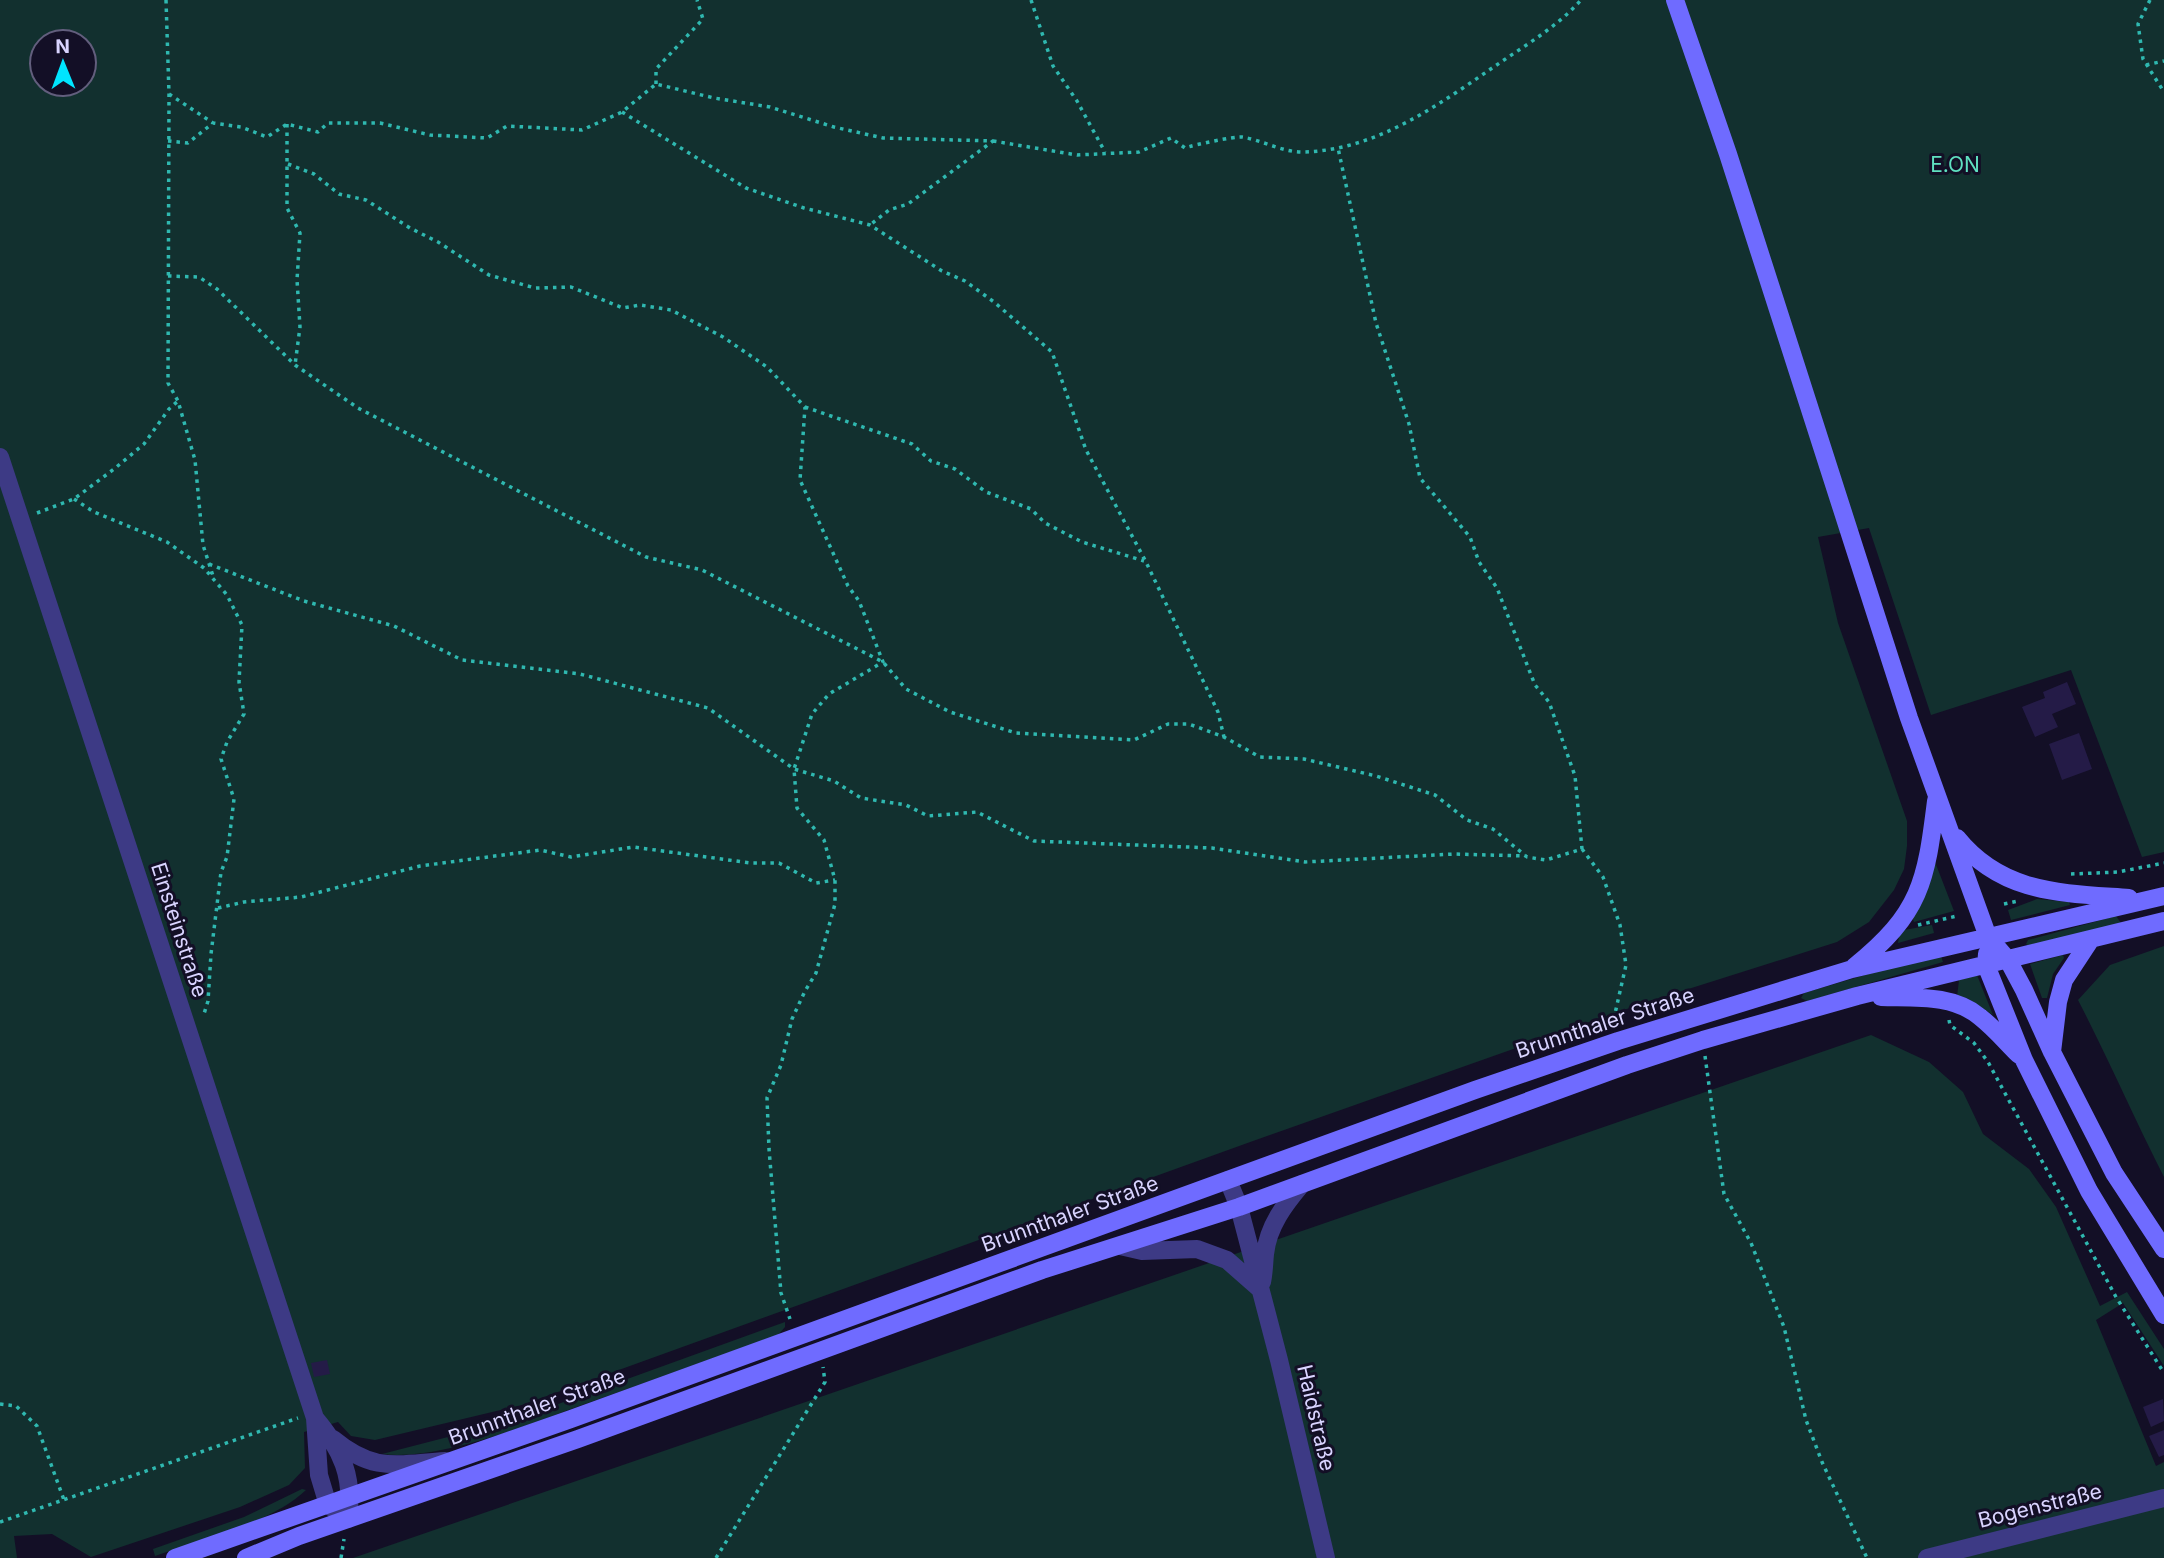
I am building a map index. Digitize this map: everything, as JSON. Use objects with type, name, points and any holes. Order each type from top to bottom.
[{"type":"main road","points":[[1675,0],[1723,140],[1896,680],[1988,937],[2008,960],[2114,1174],[2164,1249]]},
{"type":"main road","points":[[1852,969],[1900,923],[1915,900],[1929,860],[1937,796]]},
{"type":"main road","points":[[1948,827],[1970,855],[1989,870],[2007,878],[2032,887],[2075,894],[2146,900]]},
{"type":"main road","name":"Brunnthaler Straße","points":[[175,1558],[459,1460],[1605,1045],[1852,969],[2164,896]]},
{"type":"main road","name":"Brunnthaler Straße","points":[[246,1558],[1042,1270],[1239,1207],[1627,1065],[1703,1040],[1857,996],[2164,921]]},
{"type":"main road","points":[[1988,937],[1986,965],[2024,1060],[2089,1191],[2164,1315]]},
{"type":"main road","points":[[2052,1052],[2058,1002],[2064,980],[2091,939]]},
{"type":"main road","points":[[1857,996],[1952,1002],[1978,1015],[2024,1060]]},
{"type":"street","name":"Einsteinstraße","points":[[0,457],[314,1415],[319,1475],[328,1505]]},
{"type":"street","name":"Haidstraße","points":[[1228,1180],[1239,1207],[1326,1558]]},
{"type":"street","name":"Haidstraße","points":[[1260,1289],[1271,1229],[1302,1184]]},
{"type":"street","points":[[1120,1247],[1142,1251],[1197,1249],[1227,1260],[1260,1289]]},
{"type":"street","name":"Einsteinstraße","points":[[314,1415],[332,1438],[346,1450],[380,1465],[459,1460]]},
{"type":"street","name":"Einsteinstraße","points":[[332,1438],[344,1464],[352,1496],[348,1519]]},
{"type":"street","name":"Bogenstraße","points":[[1927,1558],[2164,1498]]},
{"type":"street","points":[[328,1505],[348,1519]]},
{"type":"path","points":[[166,0],[169,94],[168,383],[178,401],[195,460],[203,545],[214,579]]},
{"type":"path","points":[[656,84],[656,69],[704,19],[697,0]]},
{"type":"path","points":[[1031,0],[1053,66],[1077,101],[1105,152]]},
{"type":"path","points":[[656,84],[714,98],[770,107],[834,127],[883,138],[993,141],[1077,155],[1139,152],[1171,138],[1185,148],[1239,136],[1302,152],[1338,148],[1402,126],[1433,109],[1538,37],[1581,0]]},
{"type":"path","points":[[2150,0],[2138,24],[2143,59],[2164,92]]},
{"type":"path","points":[[2147,65],[2164,61]]},
{"type":"path","points":[[169,94],[214,123],[241,127],[267,137],[287,124],[318,132],[328,123],[380,123],[430,135],[486,138],[507,126],[582,130],[622,112],[656,84]]},
{"type":"path","points":[[622,112],[746,188],[804,208],[870,225],[942,271],[965,281],[1052,352],[1086,450],[1146,562],[1218,712],[1224,737]]},
{"type":"path","points":[[168,141],[188,143],[214,123]]},
{"type":"path","points":[[287,124],[287,208],[300,233],[297,280],[300,327],[295,365]]},
{"type":"path","points":[[870,225],[889,209],[908,204],[993,141]]},
{"type":"path","points":[[1338,148],[1376,323],[1409,424],[1420,478],[1470,537],[1479,562],[1497,588],[1535,685],[1549,702],[1575,776],[1582,849],[1603,877],[1620,925],[1626,965],[1616,1012]]},
{"type":"path","points":[[288,164],[314,174],[339,194],[366,200],[489,275],[535,288],[570,286],[623,308],[640,305],[671,310],[723,337],[767,367],[805,407],[912,444],[931,461],[955,469],[986,492],[1031,509],[1045,523],[1082,542],[1146,562]]},
{"type":"path","points":[[168,276],[199,277],[217,289],[295,365],[358,408],[646,557],[702,570],[883,662]]},
{"type":"path","points":[[20,519],[74,499],[145,443],[169,409],[178,401]]},
{"type":"path","points":[[805,407],[800,480],[848,586],[859,601],[883,662],[906,689],[950,712],[1016,733],[1135,740],[1168,724],[1189,724],[1224,737],[1260,757],[1304,759],[1376,776],[1434,795],[1467,820],[1493,829],[1527,857]]},
{"type":"path","points":[[74,499],[94,512],[167,542],[204,568],[227,595],[242,625],[239,682],[244,714],[220,759],[234,799],[211,954],[208,1001],[193,1045]]},
{"type":"path","points":[[209,564],[304,601],[394,626],[461,660],[580,674],[708,708],[794,769],[834,781],[861,798],[906,805],[928,816],[976,812],[1034,841],[1212,848],[1305,862],[1454,854],[1546,860],[1582,849]]},
{"type":"path","points":[[788,1314],[781,1293],[767,1098],[781,1065],[792,1019],[804,991],[816,973],[835,904],[835,880],[824,840],[797,808],[794,769],[812,714],[829,694],[883,662]]},
{"type":"path","points":[[218,908],[244,902],[301,897],[420,866],[540,850],[571,857],[633,847],[751,863],[779,863],[816,883],[835,880]]},
{"type":"path","points":[[2064,874],[2118,872],[2164,863]]},
{"type":"path","points":[[1937,931],[1934,922],[1957,916]]},
{"type":"path","points":[[1949,1011],[1950,1025],[1974,1044],[1988,1062],[2116,1297],[2164,1373]]},
{"type":"path","points":[[1703,1040],[1724,1194],[1751,1243],[1784,1327],[1806,1420],[1822,1462],[1867,1558]]},
{"type":"path","points":[[716,1558],[825,1382]]},
{"type":"path","points":[[0,1404],[16,1406],[37,1426],[64,1500]]},
{"type":"path","points":[[0,1522],[314,1415]]},
{"type":"green space","name":"E.ON","points":[[0,0],[2164,0],[2164,852],[2142,857],[2071,670],[1931,715],[1869,528],[1818,537],[1838,623],[1907,821],[1904,869],[1894,890],[1869,922],[1837,942],[1641,1004],[522,1405],[375,1440],[351,1436],[338,1422],[304,1432],[305,1468],[289,1485],[240,1507],[91,1557],[52,1534],[14,1536],[17,1558],[0,1558]]},
{"type":"green space","points":[[1935,862],[1954,911],[1914,922],[1912,917]]},
{"type":"green space","points":[[2037,899],[2069,902],[2070,905],[2011,920],[2008,910]]},
{"type":"green space","points":[[2116,916],[2121,923],[2029,946],[2026,944],[2028,940]]},
{"type":"green space","points":[[1932,925],[1934,933],[1898,943],[1904,930]]},
{"type":"green space","points":[[2164,946],[2164,1177],[2078,1000],[2110,965]]},
{"type":"green space","points":[[1940,953],[1943,962],[1807,1001],[1801,998],[1804,993]]},
{"type":"green space","points":[[2063,955],[2064,958],[2053,974],[2047,998],[2042,998],[2030,964]]},
{"type":"green space","points":[[1977,975],[1993,1015],[1967,998],[1957,997],[1959,980]]},
{"type":"green space","points":[[1871,1035],[1929,1062],[1963,1092],[1983,1134],[2029,1169],[2056,1207],[2100,1306],[2127,1292],[2164,1349],[2164,1366],[2123,1303],[2096,1320],[2156,1466],[2164,1462],[2164,1558],[353,1558]]},
{"type":"green space","points":[[785,1322],[785,1327],[778,1335],[483,1440],[430,1452],[382,1454],[514,1420]]},
{"type":"green space","points":[[302,1489],[306,1490],[292,1502],[255,1521],[155,1556],[153,1549],[244,1517]]},
{"type":"building","points":[[2067,682],[2076,704],[2052,714],[2058,727],[2035,737],[2022,707],[2045,698],[2043,692]]},
{"type":"building","points":[[2079,733],[2092,769],[2062,780],[2049,744]]},
{"type":"building","points":[[327,1360],[330,1374],[314,1377],[311,1363]]},
{"type":"building","points":[[2163,1399],[2164,1421],[2151,1427],[2143,1407]]},
{"type":"building","points":[[2164,1430],[2164,1455],[2159,1457],[2149,1436]]}]
